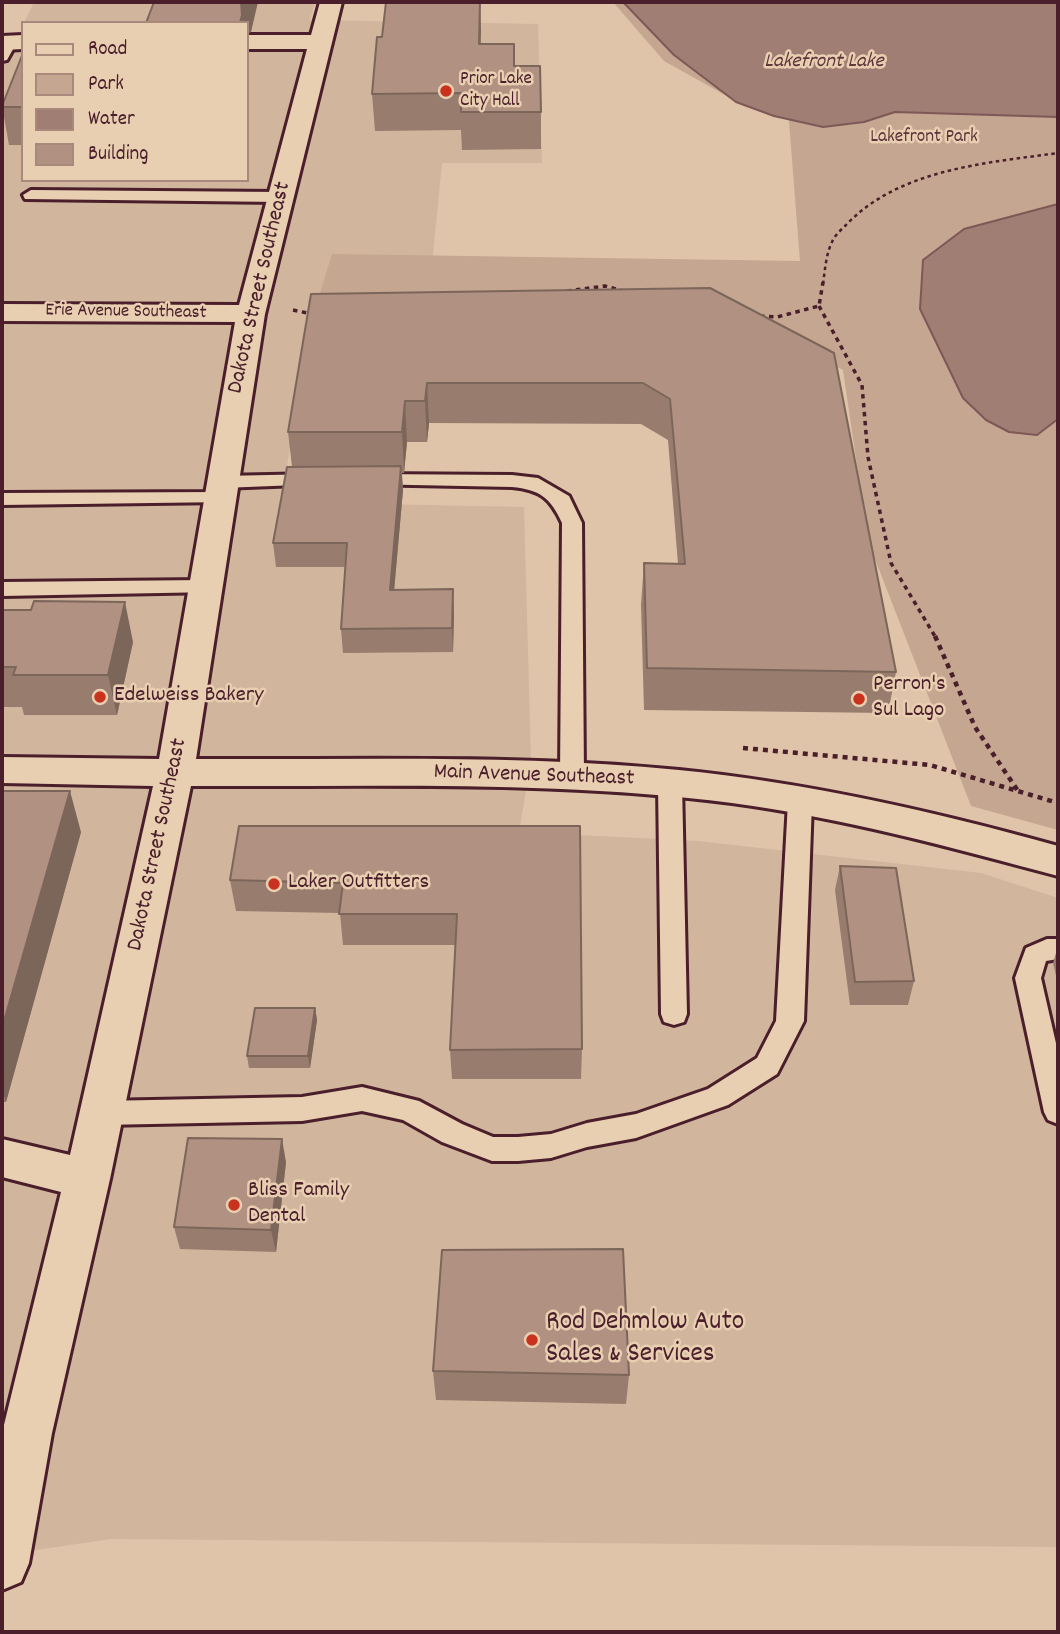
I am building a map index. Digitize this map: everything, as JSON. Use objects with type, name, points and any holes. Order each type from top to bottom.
[{"type":"street","name":"Dakota Street Southeast","points":[[2,1563],[15,1434],[87,1179],[175,773],[251,314],[331,2]]},
{"type":"street","points":[[248,42],[322,42]]},
{"type":"street","name":"Erie Avenue Southeast","points":[[2,312],[251,314]]},
{"type":"street","name":"Main Avenue Southeast","points":[[2,770],[501,774],[670,783],[800,802],[946,831],[1058,861]]},
{"type":"street","points":[[2,1158],[87,1179]]},
{"type":"lane","points":[[31,195],[281,197]]},
{"type":"lane","points":[[2,499],[221,490],[342,480],[512,481],[538,484],[562,500],[572,523],[572,777]]},
{"type":"lane","points":[[2,589],[206,587]]},
{"type":"lane","points":[[670,783],[674,1014]]},
{"type":"lane","points":[[102,1113],[302,1109],[362,1099],[409,1109],[452,1133],[492,1149],[518,1149],[551,1146],[587,1135],[636,1126],[718,1097],[767,1066],[790,1021],[800,802]]},
{"type":"lane","points":[[1058,948],[1047,949],[1035,955],[1028,978],[1058,1112]]},
{"type":"path","points":[[1017,791],[975,727],[934,634],[891,563],[868,457],[862,385],[819,306],[833,240],[878,197],[955,168],[1058,153]]},
{"type":"path","points":[[562,292],[595,285],[618,287],[637,298]]},
{"type":"path","points":[[754,316],[777,317],[819,306]]},
{"type":"path","points":[[292,310],[318,315]]},
{"type":"path","points":[[732,747],[930,765],[1058,803]]},
{"type":"shaded area","points":[[34,2],[315,2],[310,20],[538,24],[542,163],[442,163],[426,325],[311,322],[281,502],[524,507],[531,761],[519,832],[698,841],[981,873],[1058,898],[1058,1547],[111,1539],[2,1555],[2,69],[21,30],[21,182],[248,182],[248,21],[25,21]]},
{"type":"green space","name":"Lakefront Park","points":[[613,2],[1058,2],[1058,830],[971,806],[868,541],[843,370],[756,323],[311,322],[332,254],[800,261],[788,109],[743,105],[664,61]]},
{"type":"water","name":"Lakefront Lake","points":[[623,2],[1058,2],[1058,117],[895,112],[864,122],[823,127],[774,116],[736,102],[674,55]]},
{"type":"water","points":[[1058,204],[1058,419],[1037,435],[1009,432],[986,420],[963,398],[920,309],[923,260],[964,229]]},
{"type":"building","points":[[154,2],[241,2],[240,21],[147,21]]},
{"type":"building","points":[[386,2],[480,2],[479,44],[514,44],[514,66],[540,66],[541,112],[461,112],[461,93],[372,94],[377,37],[382,37]]},
{"type":"building","points":[[21,58],[21,107],[2,106]]},
{"type":"building","points":[[710,288],[834,353],[896,672],[647,668],[644,563],[685,564],[670,399],[643,383],[427,383],[425,401],[405,401],[402,432],[288,432],[311,294]]},
{"type":"building","points":[[401,466],[390,590],[453,589],[452,628],[341,629],[347,543],[273,543],[287,467]]},
{"type":"building","points":[[34,601],[125,602],[108,675],[13,675],[16,667],[2,667],[2,610],[31,610]]},
{"type":"building","points":[[2,791],[70,791],[2,1028]]},
{"type":"building","points":[[239,826],[580,826],[582,1049],[450,1050],[457,914],[339,914],[343,883],[230,880]]},
{"type":"building","points":[[840,866],[896,868],[914,981],[855,982]]},
{"type":"building","points":[[255,1008],[315,1008],[308,1056],[247,1056]]},
{"type":"building","name":"Bliss Family Dental","points":[[188,1138],[282,1139],[271,1230],[174,1227]]},
{"type":"building","name":"Rod Dehmlow Auto Sales & Services","points":[[623,1249],[629,1375],[433,1371],[442,1250]]},
{"type":"place","name":"Prior Lake City Hall","points":[[446,91]]},
{"type":"place","name":"Edelweiss Bakery","points":[[100,697]]},
{"type":"place","name":"Perron's Sul Lago","points":[[859,699]]},
{"type":"place","name":"Laker Outfitters","points":[[274,884]]},
{"type":"place","name":"Bliss Family Dental","points":[[234,1205]]},
{"type":"place","name":"Rod Dehmlow Auto Sales & Services","points":[[532,1340]]}]
